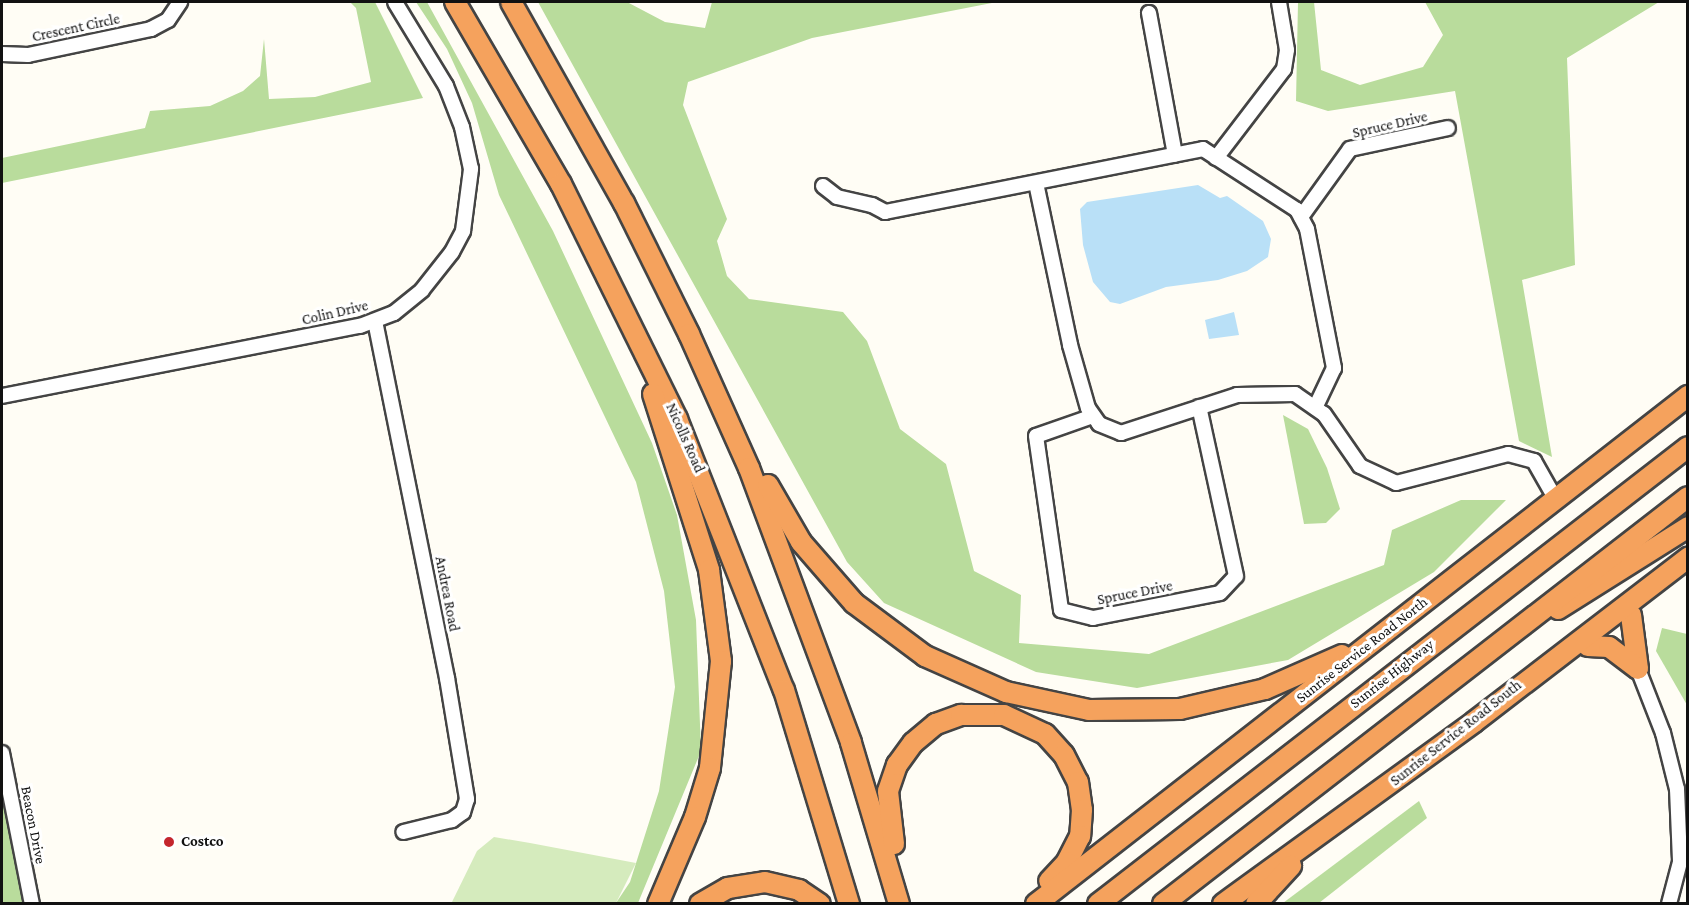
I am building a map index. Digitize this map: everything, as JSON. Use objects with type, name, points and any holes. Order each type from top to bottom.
[{"type":"highway","name":"Nicolls Road","points":[[455,2],[536,137],[626,311],[691,452],[759,620],[807,758],[849,903]]},
{"type":"highway","points":[[511,2],[592,140],[720,401],[788,522],[835,584],[900,640],[977,682],[1033,700],[1089,710],[1180,709],[1265,689],[1377,638]]},
{"type":"highway","points":[[626,311],[709,570],[721,661],[710,768],[695,817],[658,903]]},
{"type":"highway","name":"Sunrise Service Road North","points":[[1036,903],[1688,396]]},
{"type":"highway","points":[[720,401],[776,536],[823,662],[900,903]]},
{"type":"highway","name":"Sunrise Highway","points":[[1098,903],[1688,447]]},
{"type":"highway","points":[[1162,903],[1688,497]]},
{"type":"highway","points":[[1488,650],[1688,527]]},
{"type":"highway","name":"Sunrise Service Road South","points":[[1223,903],[1339,822],[1474,722],[1688,558]]},
{"type":"highway","points":[[1474,722],[1532,688],[1685,577]]},
{"type":"highway","points":[[1631,615],[1638,669]]},
{"type":"highway","points":[[1588,646],[1609,647],[1638,669]]},
{"type":"highway","points":[[900,903],[888,811],[892,778],[904,754],[924,733],[948,719],[982,713],[1018,718],[1045,734],[1072,767],[1081,795],[1082,824],[1074,849],[1059,873],[1025,903]]},
{"type":"highway","points":[[1256,903],[1339,822]]},
{"type":"highway","points":[[700,903],[728,888],[765,882],[799,890],[820,903]]},
{"type":"street","name":"Crescent Circle","points":[[2,54],[27,55],[151,29],[168,20],[180,2]]},
{"type":"street","name":"Colin Drive","points":[[2,396],[375,321],[408,303],[438,272],[463,231],[470,193],[468,147],[453,101],[433,60],[395,2]]},
{"type":"street","points":[[1216,158],[1284,69],[1287,50],[1279,2]]},
{"type":"street","points":[[1149,13],[1175,155]]},
{"type":"street","name":"Spruce Drive","points":[[1301,217],[1350,149],[1448,128]]},
{"type":"street","points":[[823,186],[837,197],[872,205],[885,212],[1203,149],[1297,210],[1301,217],[1306,229],[1334,368],[1315,408]]},
{"type":"street","points":[[1036,183],[1070,345],[1093,416],[1099,424],[1121,433],[1237,395],[1295,394],[1323,414],[1360,466],[1396,483],[1508,454],[1534,461],[1555,498]]},
{"type":"street","name":"Andrea Road","points":[[375,321],[447,678],[467,799],[463,812],[452,820],[403,832]]},
{"type":"street","name":"Spruce Drive","points":[[1093,416],[1036,436],[1061,610],[1093,618],[1220,593],[1236,576],[1199,407]]},
{"type":"street","points":[[1638,669],[1663,733],[1677,789],[1681,845],[1669,903]]},
{"type":"street","name":"Beacon Drive","points":[[2,753],[32,903]]},
{"type":"green space","points":[[350,2],[375,2],[423,98],[2,183],[2,158],[145,128],[150,111],[210,106],[243,91],[260,76],[264,39],[269,99],[315,97],[371,82],[356,8]]},
{"type":"green space","points":[[416,2],[427,2],[553,231],[652,443],[677,515],[696,620],[701,751],[638,903],[616,903],[630,882],[659,791],[675,687],[664,591],[636,482],[499,195],[472,103],[447,49]]},
{"type":"green space","points":[[538,2],[627,2],[665,22],[705,28],[712,2],[997,2],[812,38],[688,82],[683,105],[727,219],[717,241],[727,276],[749,299],[843,312],[867,341],[900,429],[946,464],[974,571],[1021,595],[1019,643],[1149,654],[1384,565],[1392,530],[1461,500],[1506,500],[1434,572],[1288,660],[1137,688],[1036,672],[884,603],[847,562]]},
{"type":"green space","points":[[1298,2],[1314,2],[1321,70],[1360,85],[1423,67],[1443,35],[1425,2],[1659,2],[1567,58],[1575,265],[1522,280],[1552,457],[1519,441],[1455,91],[1328,111],[1296,101]]},
{"type":"green space","points":[[1283,415],[1308,429],[1327,468],[1340,509],[1326,523],[1304,524]]},
{"type":"green space","points":[[1662,628],[1687,634],[1687,705],[1656,651]]},
{"type":"green space","points":[[2,772],[27,903],[2,903]]},
{"type":"green space","points":[[1419,801],[1427,818],[1319,903],[1283,903]]},
{"type":"green space","points":[[494,837],[636,863],[616,903],[451,904],[477,851]]},
{"type":"water","points":[[1198,185],[1220,198],[1227,196],[1263,221],[1271,239],[1268,257],[1247,271],[1218,280],[1166,287],[1120,304],[1110,302],[1093,282],[1083,245],[1080,209],[1087,202]]},
{"type":"water","points":[[1234,312],[1239,335],[1209,339],[1205,320]]},
{"type":"place","name":"Costco","points":[[169,842]]}]
